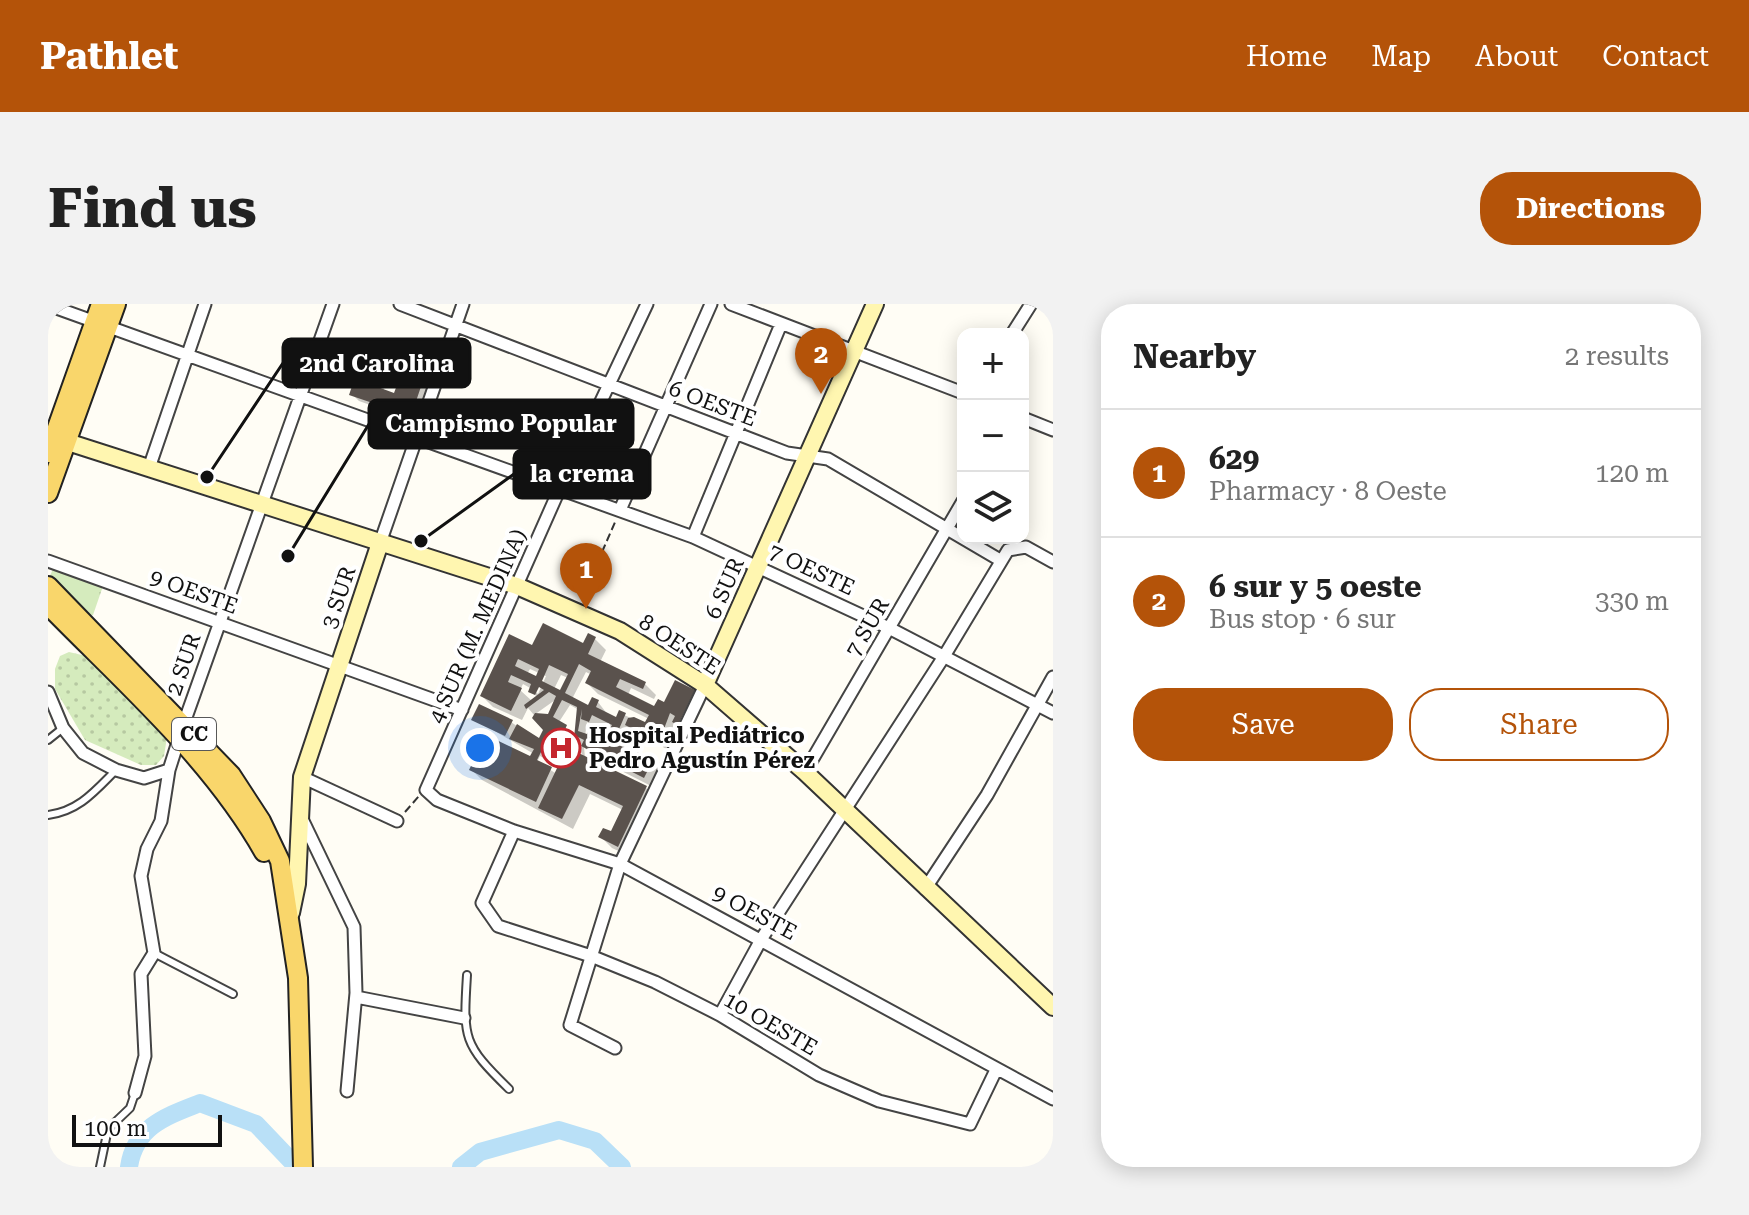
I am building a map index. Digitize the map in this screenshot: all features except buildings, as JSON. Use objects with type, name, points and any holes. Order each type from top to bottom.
[{"type":"main road","points":[[48,493],[54,442],[101,317],[116,304]]},
{"type":"main road","name":"6 SUR","points":[[705,685],[875,304]]},
{"type":"main road","name":"8 OESTE","points":[[54,442],[149,468],[517,586],[620,631],[705,685],[805,772],[1053,1007]]},
{"type":"main road","name":"3 SUR","points":[[291,913],[297,884],[302,777],[380,543]]},
{"type":"main road","name":"CC","points":[[48,586],[182,731]]},
{"type":"main road","name":"CC","points":[[48,605],[231,775],[261,821],[280,861],[291,913],[298,978],[303,1167]]},
{"type":"street","points":[[149,468],[205,304]]},
{"type":"street","name":"2 SUR","points":[[135,1093],[145,1056],[141,974],[154,953],[141,876],[147,849],[161,821],[169,770],[182,731],[333,304]]},
{"type":"street","name":"6 OESTE","points":[[400,304],[787,453],[828,459],[1000,560]]},
{"type":"street","name":"3 SUR","points":[[380,543],[463,304]]},
{"type":"street","name":"4 SUR (M. MEDINA)","points":[[426,790],[560,488],[647,304]]},
{"type":"street","points":[[620,510],[711,304]]},
{"type":"street","points":[[731,304],[957,391]]},
{"type":"street","points":[[1016,328],[1031,304]]},
{"type":"street","name":"7 OESTE","points":[[48,305],[101,317],[186,357],[693,537],[889,628],[1053,713]]},
{"type":"street","points":[[693,537],[781,324]]},
{"type":"street","points":[[1029,420],[1053,430]]},
{"type":"street","name":"7 SUR","points":[[805,772],[957,512]]},
{"type":"street","points":[[720,1015],[762,938],[943,658],[1000,560],[1008,550],[1026,547],[1053,562]]},
{"type":"street","name":"9 OESTE","points":[[48,561],[462,710]]},
{"type":"street","points":[[925,889],[987,795],[1053,677]]},
{"type":"street","name":"6 SUR","points":[[615,1048],[570,1025],[620,864],[705,685]]},
{"type":"street","points":[[48,692],[63,728],[83,753],[116,770],[144,778],[169,770]]},
{"type":"street","points":[[302,777],[397,821]]},
{"type":"street","name":"9 OESTE","points":[[426,790],[437,800],[514,831],[620,864],[762,938],[1053,1099]]},
{"type":"street","points":[[300,815],[354,927],[356,997],[347,1091]]},
{"type":"street","name":"10 OESTE","points":[[514,831],[482,903],[498,926],[591,956],[655,982],[720,1015],[819,1075],[879,1101],[970,1124],[996,1070]]},
{"type":"street","points":[[356,997],[464,1018]]},
{"type":"lane","points":[[48,740],[63,728]]},
{"type":"lane","points":[[48,815],[66,813],[83,802],[116,770]]},
{"type":"lane","points":[[154,953],[233,994]]},
{"type":"lane","points":[[467,975],[464,1018],[473,1054],[509,1089]]},
{"type":"lane","points":[[100,1167],[108,1129],[130,1108],[135,1093]]},
{"type":"path","points":[[602,552],[620,510]]},
{"type":"path","points":[[397,821],[426,790]]},
{"type":"green space","points":[[53,569],[103,586],[93,615],[86,618],[48,580]]},
{"type":"green space","points":[[69,652],[86,656],[167,737],[164,756],[156,765],[141,765],[85,740],[55,689],[55,669],[60,656]]},
{"type":"waterway","points":[[129,1167],[132,1153],[145,1132],[165,1118],[200,1103],[256,1124],[297,1167]]},
{"type":"waterway","points":[[461,1167],[480,1152],[559,1130],[595,1141],[622,1167]]},
{"type":"place","name":"6 sur y 5 oeste","points":[[821,394]]},
{"type":"place","name":"2nd Carolina","points":[[207,477]]},
{"type":"place","name":"la crema","points":[[421,541]]},
{"type":"place","name":"Campismo Popular","points":[[288,556]]},
{"type":"place","name":"629","points":[[586,609]]},
{"type":"place","name":"Hospital Pediátrico Pedro Agustín Pérez","points":[[561,748]]}]
